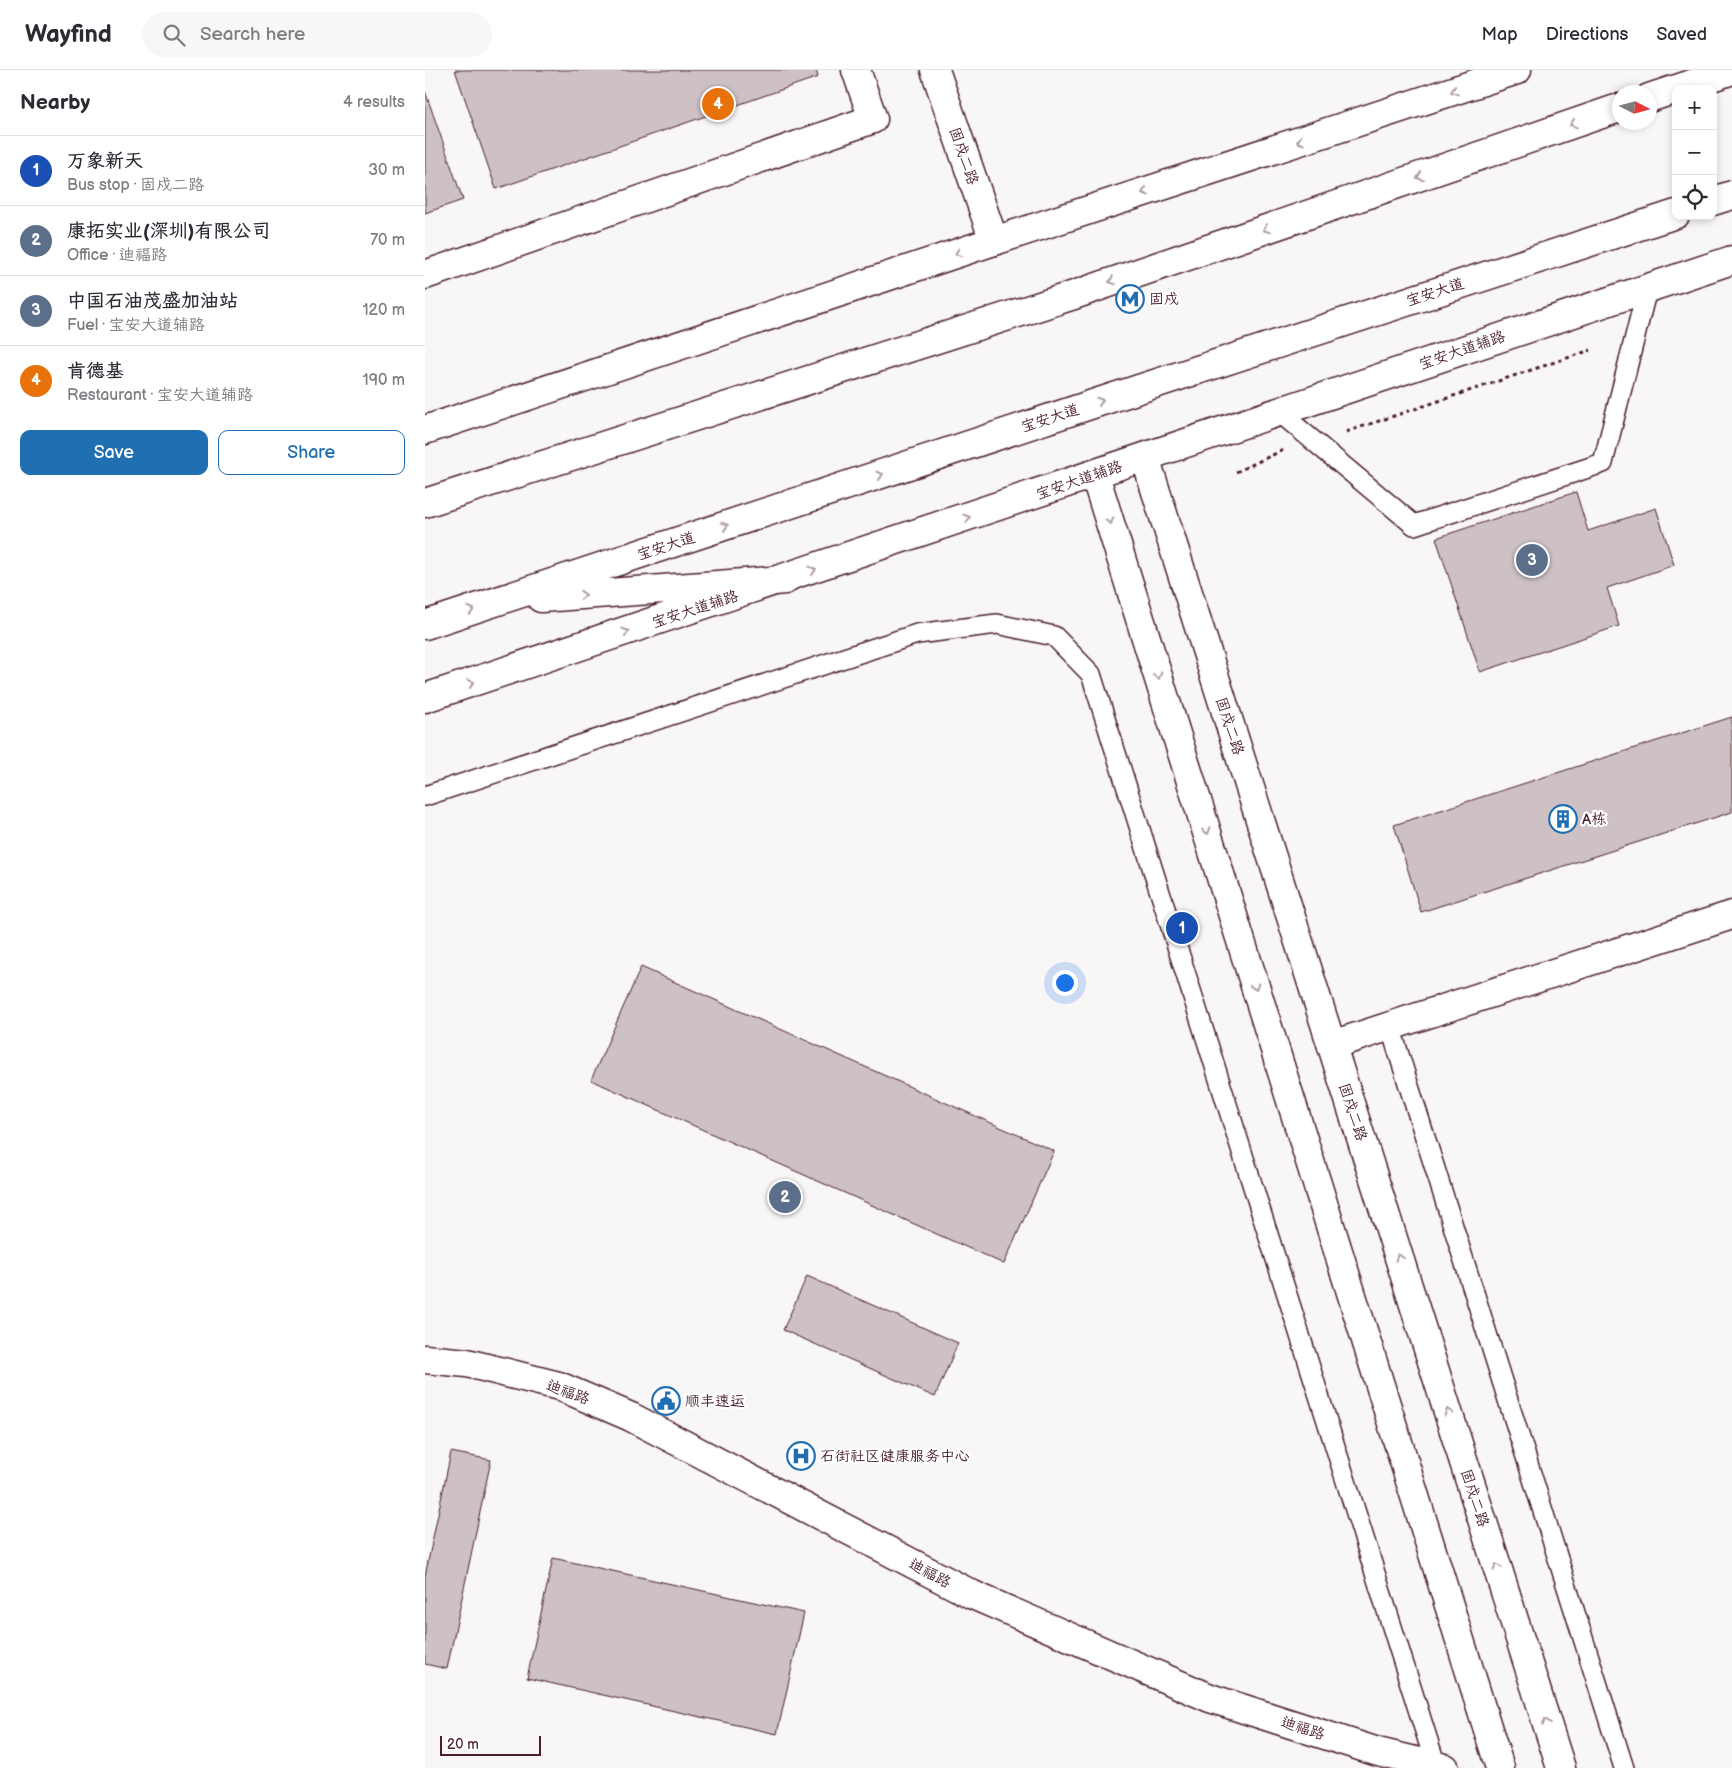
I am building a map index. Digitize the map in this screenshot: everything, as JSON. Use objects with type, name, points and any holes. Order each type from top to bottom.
[{"type":"main road","points":[[425,275],[873,119],[856,70]]},
{"type":"main road","name":"固戍二路","points":[[935,70],[994,241]]},
{"type":"main road","points":[[425,430],[1517,70]]},
{"type":"main road","points":[[1688,85],[1732,70]]},
{"type":"main road","points":[[1657,95],[1672,90]]},
{"type":"main road","points":[[425,503],[1074,294],[1612,110]]},
{"type":"main road","points":[[1717,201],[1732,195]]},
{"type":"main road","name":"宝安大道","points":[[425,625],[1109,398],[1672,215]]},
{"type":"main road","name":"宝安大道辅路","points":[[425,698],[785,580],[1732,260]]},
{"type":"main road","name":"固戍二路","points":[[1145,457],[1561,1768]]},
{"type":"main road","points":[[1095,475],[1500,1768]]},
{"type":"main road","points":[[499,601],[785,580]]},
{"type":"main road","points":[[1331,1045],[1732,914]]},
{"type":"main road","name":"迪福路","points":[[425,1359],[467,1363],[559,1386],[631,1417],[973,1595],[1210,1698],[1378,1752],[1440,1767]]},
{"type":"lane","points":[[1279,412],[1414,525],[1603,463],[1647,289]]},
{"type":"lane","points":[[425,796],[917,634],[997,624],[1053,636],[1091,674],[1440,1767]]},
{"type":"lane","points":[[1390,1026],[1624,1768]]},
{"type":"path","points":[[1346,432],[1591,350]]},
{"type":"path","points":[[1236,472],[1286,448]]},
{"type":"building","points":[[455,70],[816,70],[818,77],[496,189]]},
{"type":"building","points":[[425,91],[463,200],[425,213]]},
{"type":"building","points":[[1576,492],[1588,531],[1656,508],[1674,565],[1607,588],[1619,626],[1480,672],[1436,538]]},
{"type":"building","name":"A栋","points":[[1732,717],[1732,812],[1421,912],[1394,825]]},
{"type":"building","points":[[641,967],[1054,1151],[1004,1264],[591,1080]]},
{"type":"building","points":[[807,1276],[958,1343],[935,1397],[783,1330]]},
{"type":"building","points":[[451,1452],[491,1460],[447,1669],[425,1664],[425,1576]]},
{"type":"building","points":[[553,1558],[804,1613],[777,1734],[527,1678]]},
{"type":"place","name":"肯德基","points":[[718,104]]},
{"type":"place","name":"固戍","points":[[1130,299]]},
{"type":"place","name":"中国石油茂盛加油站","points":[[1532,560]]},
{"type":"place","name":"A栋","points":[[1563,819]]},
{"type":"place","name":"万象新天","points":[[1182,928]]},
{"type":"place","name":"康拓实业(深圳)有限公司","points":[[785,1197]]},
{"type":"place","name":"顺丰速运","points":[[666,1401]]},
{"type":"place","name":"石街社区健康服务中心","points":[[801,1456]]}]
